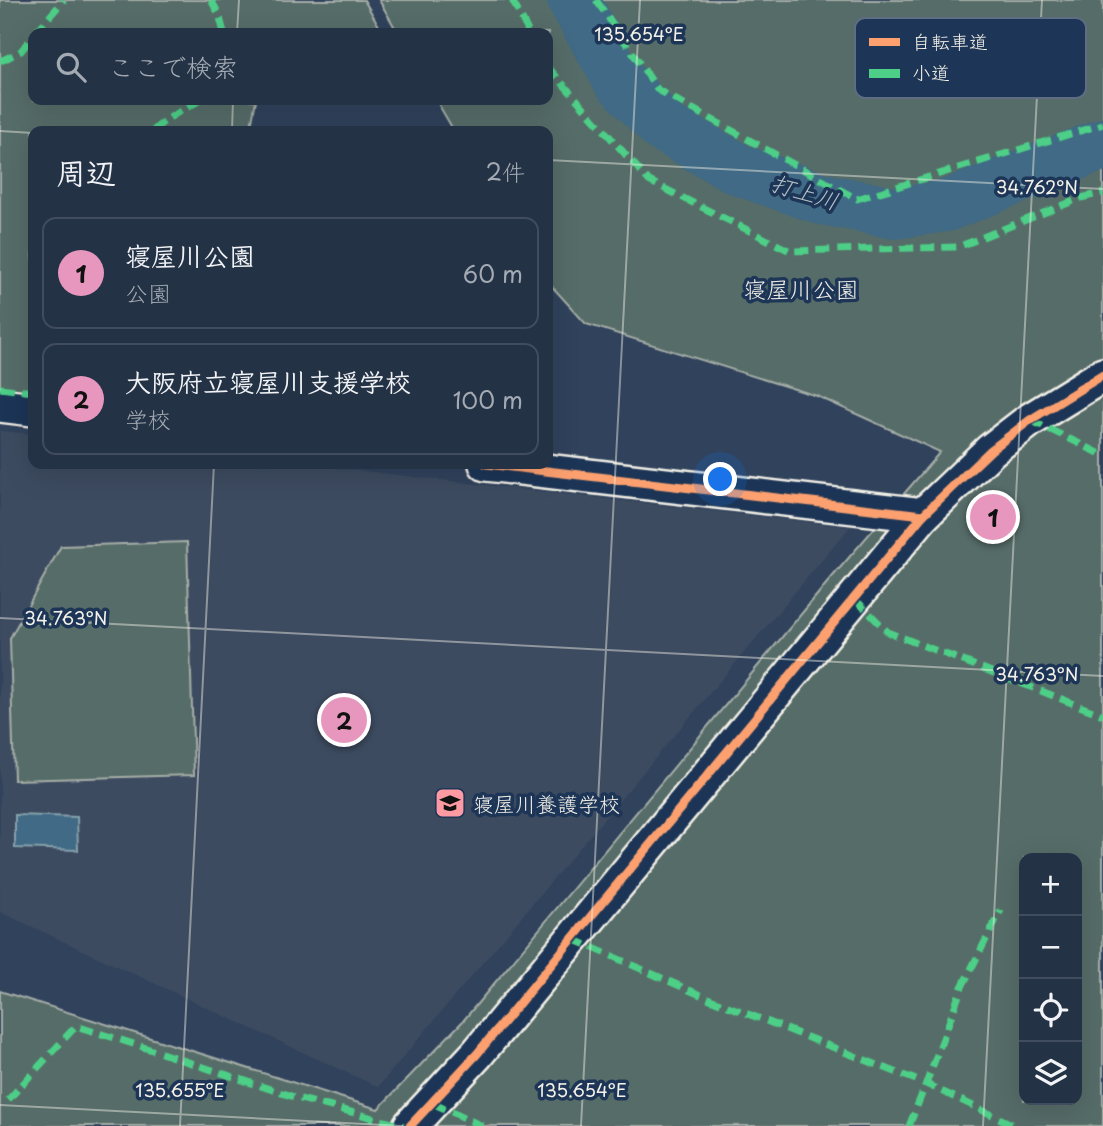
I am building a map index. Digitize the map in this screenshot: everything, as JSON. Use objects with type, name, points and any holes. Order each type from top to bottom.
[{"type":"street","points":[[410,1126],[477,1054],[923,515],[992,450],[1030,420],[1103,375]]},
{"type":"street","points":[[0,405],[28,408]]},
{"type":"street","points":[[529,469],[923,515]]},
{"type":"shaded area","points":[[0,431],[28,434],[28,469],[345,469],[850,527],[378,1087],[0,912]]},
{"type":"shaded area","points":[[15,815],[77,817],[78,850],[15,848]]},
{"type":"green space","points":[[0,0],[364,0],[380,28],[28,28],[28,105],[255,105],[251,126],[28,126],[28,403],[0,400]]},
{"type":"green space","name":"寝屋川公園","points":[[379,0],[1103,0],[1103,1126],[0,1126],[0,991],[378,1109],[463,1021],[827,583],[940,452],[817,396],[586,324],[553,288],[553,126],[451,126],[439,105],[553,105],[553,28],[395,28]]},
{"type":"green space","points":[[187,542],[194,775],[14,780],[10,638],[61,546]]},
{"type":"waterway","name":"打上川","points":[[573,0],[619,80],[662,126],[740,170],[822,199],[895,213],[946,206],[1103,144]]},
{"type":"marked path","points":[[39,28],[64,0]]},
{"type":"marked path","points":[[211,0],[223,28]]},
{"type":"marked path","points":[[512,0],[526,28]]},
{"type":"marked path","points":[[596,0],[658,90],[857,199],[1103,124]]},
{"type":"marked path","points":[[0,60],[21,51],[28,42]]},
{"type":"marked path","points":[[553,73],[649,181],[790,251],[958,247],[1081,198],[1103,193]]},
{"type":"marked path","points":[[159,126],[192,105]]},
{"type":"marked path","points":[[0,388],[28,391]]},
{"type":"marked path","points":[[1030,420],[1103,455]]},
{"type":"marked path","points":[[855,599],[888,632],[1103,715]]},
{"type":"marked path","points":[[909,1126],[962,987],[1001,910]]},
{"type":"marked path","points":[[573,939],[705,997],[926,1084],[1016,1126]]},
{"type":"marked path","points":[[8,1100],[76,1026],[297,1098],[404,1126]]},
{"type":"marked path","points":[[432,1103],[482,1126]]},
{"type":"cycle path","points":[[410,1126],[477,1054],[923,515],[991,450],[1030,420],[1103,375]]},
{"type":"cycle path","points":[[529,469],[923,515]]},
{"type":"place","name":"寝屋川公園","points":[[993,517]]},
{"type":"place","name":"大阪府立寝屋川支援学校","points":[[344,720]]},
{"type":"place","name":"寝屋川養護学校","points":[[450,803]]},
{"type":"district","name":"寝屋川公園","points":[[801,288]]}]
